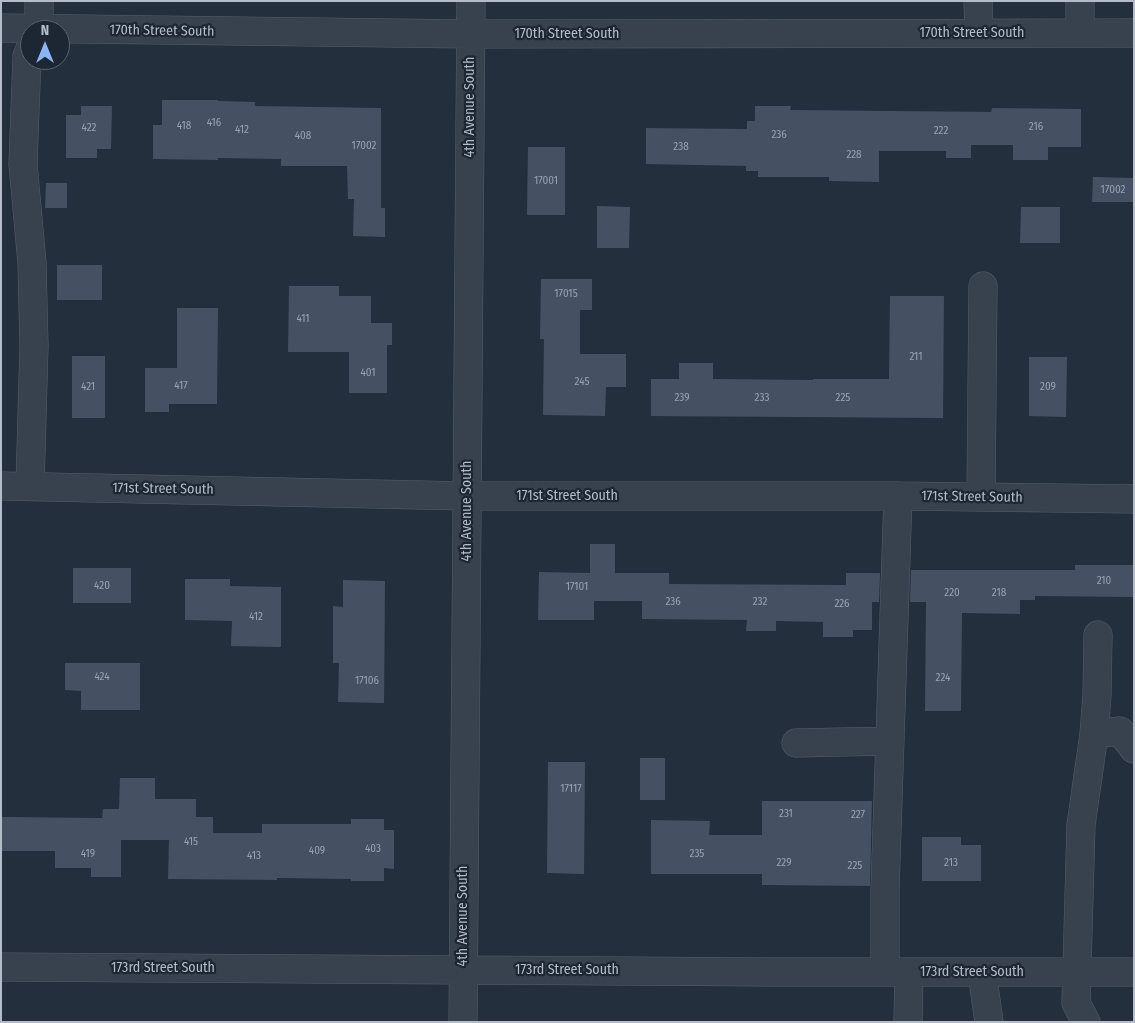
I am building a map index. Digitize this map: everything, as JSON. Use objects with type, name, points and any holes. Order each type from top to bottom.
[{"type":"street","points":[[37,20],[39,1]]},
{"type":"street","name":"4th Avenue South","points":[[462,1022],[471,1]]},
{"type":"street","points":[[978,1],[979,33]]},
{"type":"street","points":[[1080,1],[1080,33]]},
{"type":"street","name":"170th Street South","points":[[1,28],[20,32]]},
{"type":"street","name":"170th Street South","points":[[70,36],[1134,33]]},
{"type":"street","points":[[26,70],[23,164],[32,263],[34,346],[30,486]]},
{"type":"street","points":[[981,497],[983,286]]},
{"type":"street","name":"171st Street South","points":[[1,486],[467,496],[898,496],[1134,499]]},
{"type":"street","points":[[898,496],[885,890],[897,972],[908,1022]]},
{"type":"street","points":[[1086,1022],[1076,1003],[1081,825],[1094,734],[1098,635]]},
{"type":"street","points":[[1094,734],[1120,731],[1134,749]]},
{"type":"street","points":[[796,743],[890,741]]},
{"type":"street","name":"173rd Street South","points":[[1,966],[1134,972]]},
{"type":"street","points":[[982,972],[989,1022]]},
{"type":"building","points":[[162,100],[255,102],[255,106],[381,108],[381,208],[385,208],[385,237],[353,236],[354,199],[348,199],[347,166],[281,166],[281,159],[153,159],[153,125],[162,125]]},
{"type":"building","points":[[81,106],[112,106],[111,149],[97,149],[97,158],[66,158],[66,115],[81,115]]},
{"type":"building","points":[[755,106],[791,106],[790,110],[991,112],[992,108],[1081,109],[1081,147],[1048,147],[1048,160],[1013,160],[1013,145],[971,145],[971,158],[946,158],[946,151],[879,151],[879,182],[829,181],[829,177],[758,177],[758,171],[746,171],[746,166],[646,164],[646,128],[747,129],[747,121],[755,121]]},
{"type":"building","points":[[528,147],[565,147],[565,215],[527,215]]},
{"type":"building","points":[[1093,177],[1134,178],[1134,202],[1092,202]]},
{"type":"building","points":[[46,183],[67,183],[67,208],[45,208]]},
{"type":"building","points":[[597,206],[630,207],[629,248],[597,248]]},
{"type":"building","points":[[1021,207],[1060,207],[1060,243],[1020,243]]},
{"type":"building","points":[[57,265],[102,265],[102,300],[57,300]]},
{"type":"building","points":[[541,279],[592,279],[592,310],[580,310],[580,354],[626,354],[626,387],[606,387],[605,416],[543,415],[544,339],[540,339]]},
{"type":"building","points":[[289,286],[339,286],[339,296],[371,296],[371,323],[392,323],[392,345],[387,345],[387,393],[349,393],[349,352],[288,352]]},
{"type":"building","points":[[890,296],[944,296],[943,418],[651,416],[651,379],[679,379],[679,363],[713,363],[713,379],[889,379]]},
{"type":"building","points":[[177,308],[218,308],[217,404],[169,404],[169,412],[145,412],[145,368],[177,368]]},
{"type":"building","points":[[72,356],[105,356],[105,418],[72,418]]},
{"type":"building","points":[[1029,357],[1067,357],[1066,417],[1029,416]]},
{"type":"building","points":[[590,544],[615,544],[615,573],[669,573],[669,584],[846,585],[846,573],[880,573],[879,602],[872,602],[872,630],[853,630],[853,637],[823,637],[823,622],[776,621],[776,631],[746,631],[747,620],[642,619],[642,601],[594,601],[594,620],[538,620],[539,572],[590,573]]},
{"type":"building","points":[[1075,565],[1134,565],[1134,597],[1035,596],[1035,600],[1020,600],[1020,614],[962,613],[961,711],[925,711],[926,602],[910,602],[911,570],[1075,570]]},
{"type":"building","points":[[73,568],[131,568],[131,603],[73,603]]},
{"type":"building","points":[[185,579],[230,579],[230,586],[281,587],[281,647],[231,646],[232,621],[185,620]]},
{"type":"building","points":[[343,580],[385,581],[384,703],[338,702],[339,663],[333,663],[333,606],[343,607]]},
{"type":"building","points":[[65,663],[140,663],[140,710],[81,710],[81,691],[65,690]]},
{"type":"building","points":[[640,758],[665,758],[665,800],[640,800]]},
{"type":"building","points":[[548,762],[585,762],[584,874],[547,873]]},
{"type":"building","points":[[120,778],[155,778],[155,799],[196,799],[196,817],[213,817],[213,833],[262,833],[262,824],[351,824],[351,819],[384,819],[384,830],[394,830],[394,869],[384,868],[384,881],[277,878],[277,880],[168,879],[169,840],[121,840],[121,877],[91,877],[91,868],[55,868],[55,851],[1,851],[1,817],[102,818],[103,809],[119,809]]},
{"type":"building","points":[[762,801],[872,801],[870,886],[762,885],[762,874],[651,874],[651,820],[710,821],[709,835],[762,835]]},
{"type":"building","points":[[922,837],[961,837],[961,845],[981,845],[981,881],[922,881]]}]
